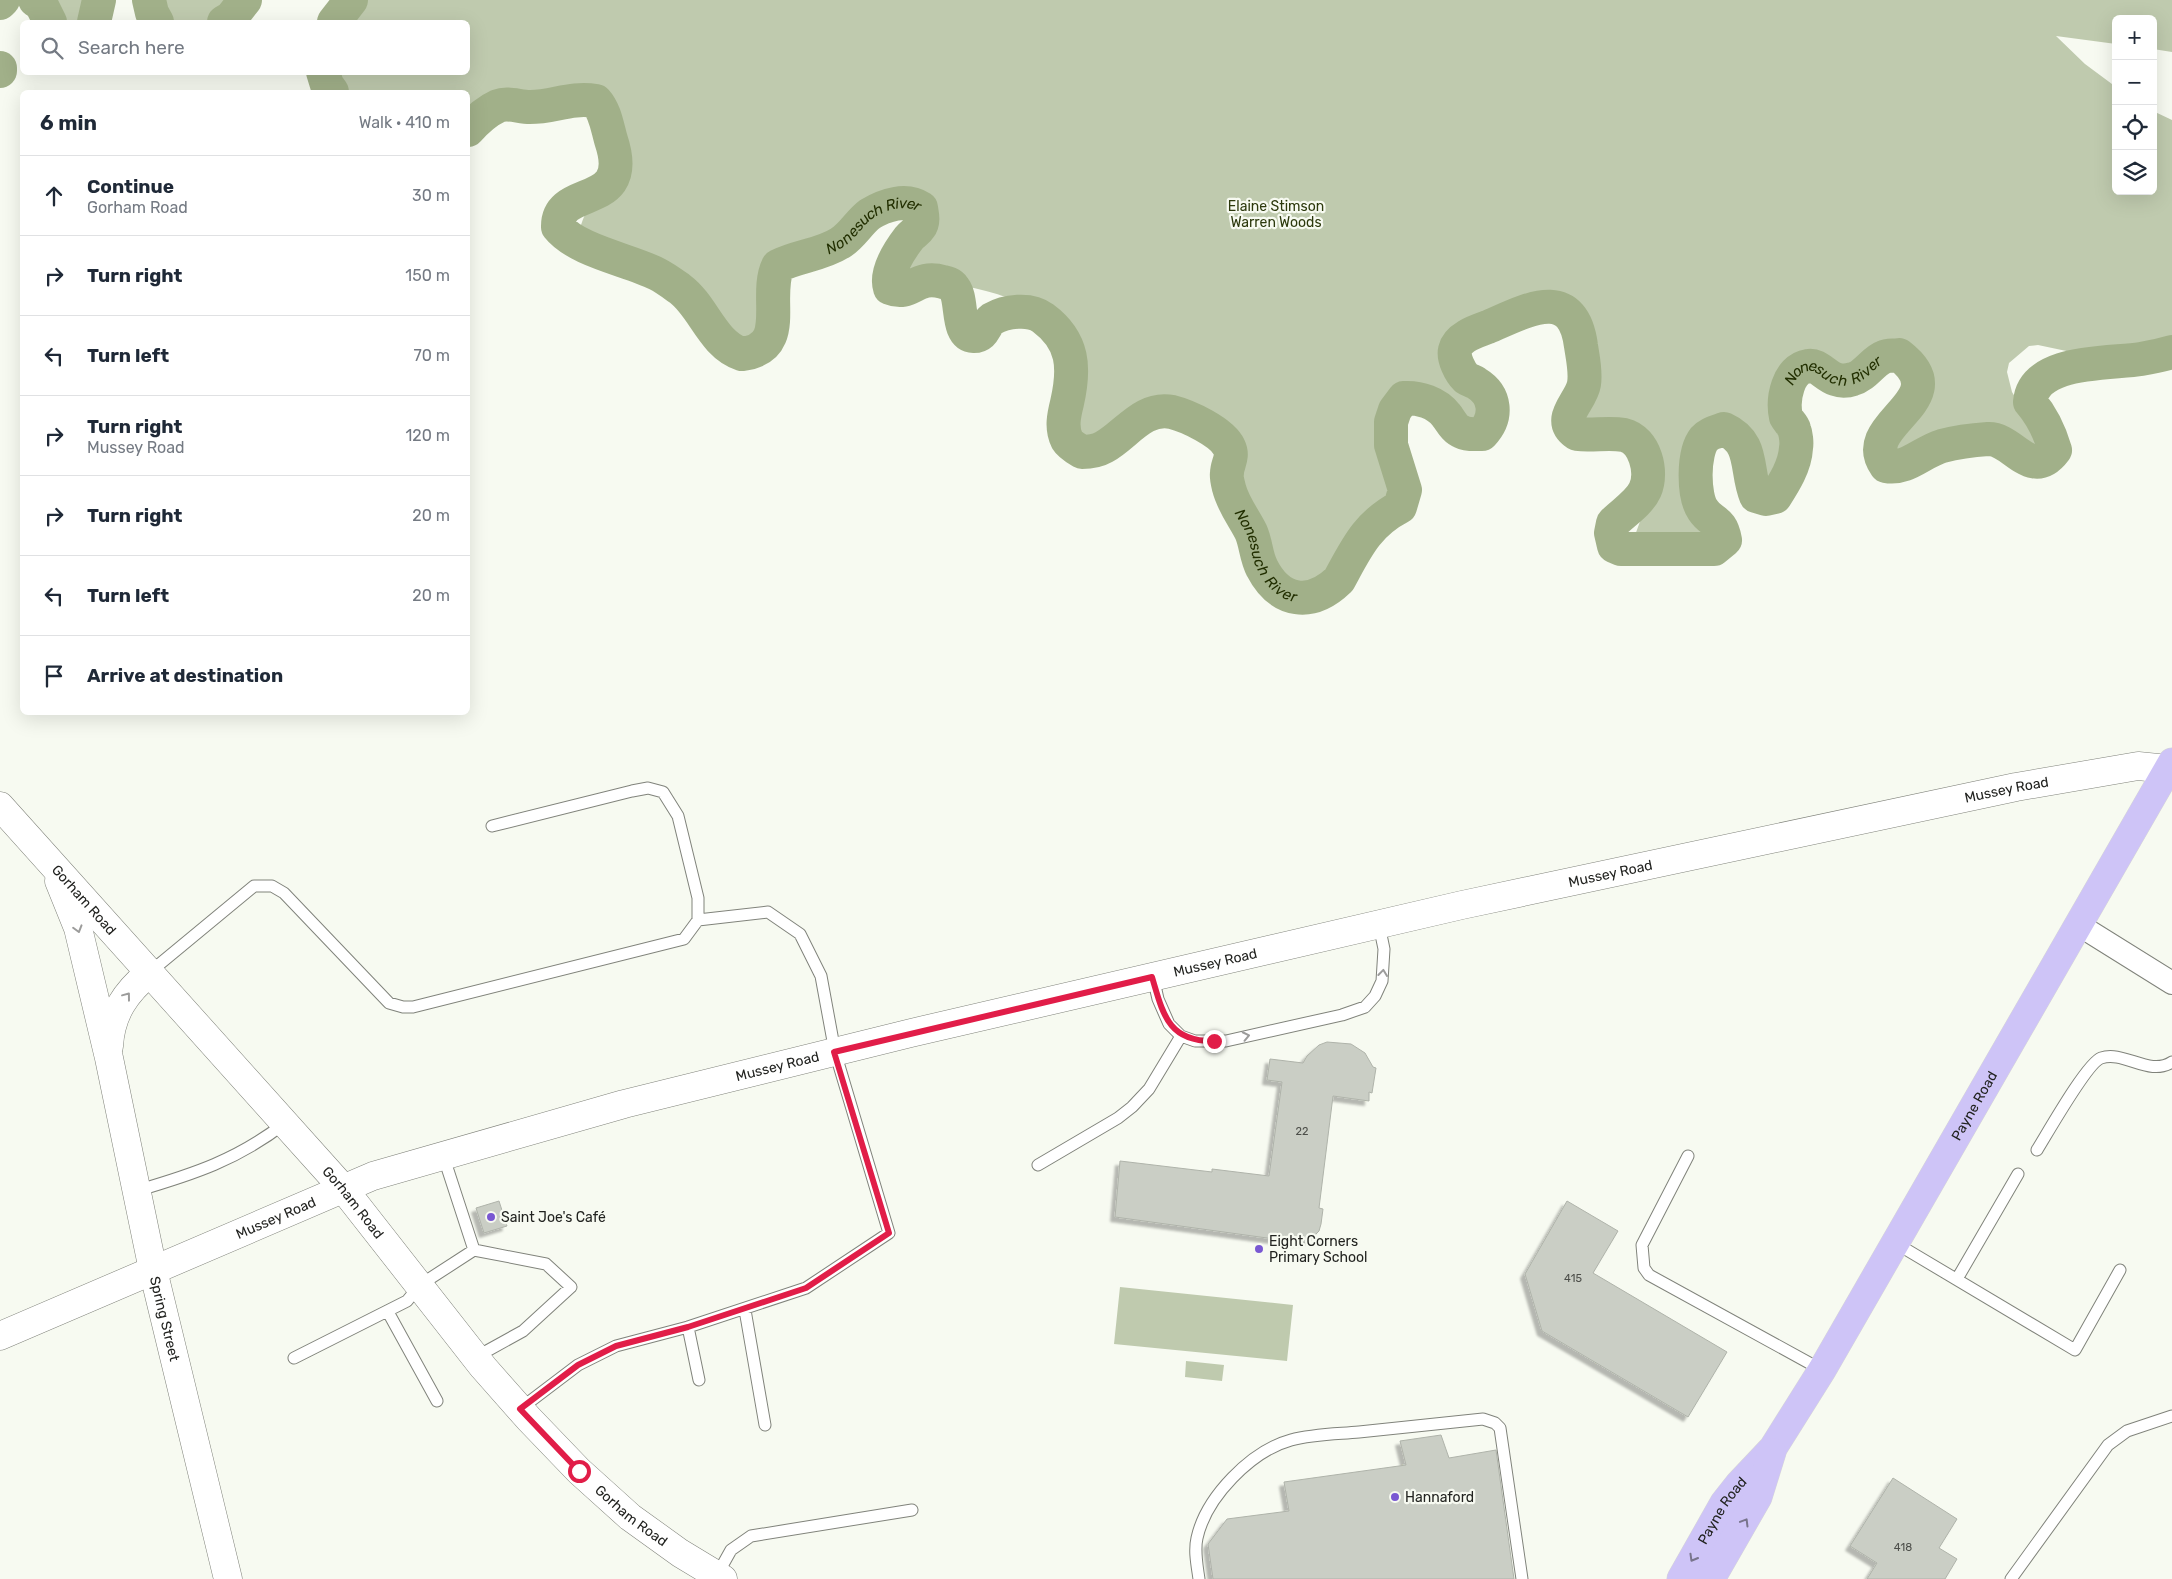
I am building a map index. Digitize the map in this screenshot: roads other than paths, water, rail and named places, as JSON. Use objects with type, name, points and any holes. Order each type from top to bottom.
[{"type":"main road","name":"Payne Road","points":[[1681,1579],[1724,1503],[1773,1448],[1822,1370],[1897,1244],[2170,765]]},
{"type":"main road","name":"Payne Road","points":[[1711,1579],[1758,1498],[1773,1448]]},
{"type":"street","name":"Mussey Road","points":[[0,1336],[342,1188],[397,1168],[624,1104],[834,1052],[1472,903],[2016,787],[2138,766],[2170,765]]},
{"type":"street","name":"Gorham Road","points":[[0,806],[342,1188],[476,1357],[520,1409],[579,1471],[624,1512],[680,1553],[720,1577]]},
{"type":"street","name":"Spring Street","points":[[43,854],[63,889],[78,928],[109,1058],[153,1270],[228,1579]]},
{"type":"street","points":[[2079,925],[2172,983]]},
{"type":"street","name":"Spring Street","points":[[109,1058],[110,1036],[119,1006],[127,993],[150,972]]},
{"type":"lane","points":[[150,972],[254,886],[272,886],[284,893],[389,1003],[403,1007],[413,1007],[684,939],[698,920],[698,898],[678,816],[663,792],[648,788],[492,826]]},
{"type":"lane","points":[[520,1409],[578,1365],[616,1346],[745,1310],[806,1288],[889,1233],[834,1052],[820,976],[800,934],[768,912],[698,920]]},
{"type":"lane","points":[[1152,977],[1158,999],[1169,1024],[1181,1036],[1195,1040],[1226,1041],[1342,1015],[1365,1007],[1378,989],[1384,975],[1384,949],[1379,925]]},
{"type":"lane","points":[[1038,1166],[1118,1118],[1132,1107],[1149,1089],[1181,1036]]},
{"type":"lane","points":[[2037,1150],[2081,1081],[2099,1058],[2112,1056],[2149,1066],[2172,1062]]},
{"type":"lane","points":[[136,1191],[184,1177],[237,1156],[285,1123]]},
{"type":"lane","points":[[443,1155],[474,1250]]},
{"type":"lane","points":[[1688,1156],[1642,1245],[1642,1258],[1649,1275],[1822,1370]]},
{"type":"lane","points":[[1957,1279],[2018,1174]]},
{"type":"lane","points":[[1897,1244],[2075,1350],[2120,1270]]},
{"type":"lane","points":[[294,1358],[407,1302],[420,1285],[474,1250],[546,1264],[571,1287],[523,1331],[476,1357]]},
{"type":"lane","points":[[745,1310],[765,1425]]},
{"type":"lane","points":[[388,1312],[437,1401]]},
{"type":"lane","points":[[688,1327],[699,1380]]},
{"type":"lane","points":[[2012,1579],[2108,1445],[2127,1432],[2172,1416]]},
{"type":"lane","points":[[1199,1579],[1196,1559],[1197,1538],[1207,1510],[1232,1479],[1258,1456],[1274,1446],[1305,1437],[1483,1419],[1496,1423],[1500,1428],[1522,1579]]},
{"type":"lane","points":[[720,1577],[732,1550],[751,1536],[912,1510]]},
{"type":"waterway","name":"Nonesuch River","points":[[0,3],[3,0]]},
{"type":"waterway","name":"Nonesuch River","points":[[35,0],[41,4],[49,20]]},
{"type":"waterway","name":"Nonesuch River","points":[[94,20],[99,0]]},
{"type":"waterway","name":"Nonesuch River","points":[[149,0],[156,20]]},
{"type":"waterway","name":"Nonesuch River","points":[[228,20],[245,0]]},
{"type":"waterway","name":"Nonesuch River","points":[[336,20],[351,0]]},
{"type":"waterway","name":"Nonesuch River","points":[[324,75],[331,90]]},
{"type":"waterway","name":"Nonesuch River","points":[[470,128],[486,113],[502,105],[530,107],[578,100],[596,101],[604,114],[611,140],[616,163],[613,178],[605,188],[569,205],[561,214],[558,227],[567,235],[591,249],[646,269],[672,283],[696,305],[723,342],[742,354],[757,350],[767,342],[773,319],[774,278],[778,266],[833,247],[848,237],[866,217],[882,208],[902,203],[909,203],[921,208],[922,223],[919,229],[905,243],[894,262],[889,276],[890,288],[904,290],[920,283],[934,280],[950,284],[956,292],[964,329],[968,334],[974,336],[978,336],[989,321],[1004,314],[1025,312],[1043,318],[1061,336],[1070,356],[1071,378],[1064,417],[1064,431],[1068,442],[1082,452],[1104,447],[1144,417],[1162,411],[1187,417],[1212,430],[1229,447],[1231,457],[1227,470],[1228,483],[1236,505],[1251,532],[1262,568],[1269,580],[1278,588],[1287,594],[1297,597],[1318,594],[1339,580],[1357,548],[1371,529],[1379,521],[1400,507],[1405,490],[1391,445],[1391,422],[1395,410],[1404,398],[1422,400],[1433,404],[1446,415],[1459,431],[1469,434],[1482,434],[1491,421],[1491,400],[1483,388],[1466,378],[1461,372],[1455,357],[1455,350],[1464,338],[1532,309],[1558,308],[1569,314],[1576,327],[1581,346],[1585,379],[1582,391],[1569,416],[1568,422],[1571,428],[1577,434],[1624,435],[1637,443],[1645,458],[1648,475],[1645,490],[1635,504],[1613,523],[1611,533],[1614,546],[1621,549],[1714,549],[1725,540],[1719,525],[1703,510],[1697,495],[1696,485],[1696,464],[1700,445],[1706,437],[1724,429],[1734,435],[1745,449],[1756,496],[1766,499],[1775,497],[1794,461],[1795,433],[1793,426],[1786,417],[1785,402],[1791,379],[1801,368],[1813,366],[1832,378],[1845,381],[1857,377],[1884,357],[1899,355],[1914,371],[1918,386],[1913,399],[1883,437],[1880,451],[1886,466],[1894,467],[1908,463],[1942,446],[1988,439],[1997,440],[2022,456],[2038,462],[2046,459],[2055,450],[2045,425],[2030,402],[2035,388],[2045,378],[2075,366],[2141,359],[2172,352]]},
{"type":"place","name":"Saint Joe's Café","points":[[491,1217]]},
{"type":"place","name":"Eight Corners Primary School","points":[[1259,1249]]},
{"type":"place","name":"Hannaford","points":[[1395,1497]]},
{"type":"park label","name":"Elaine Stimson Warren Woods","points":[[1276,214]]}]
